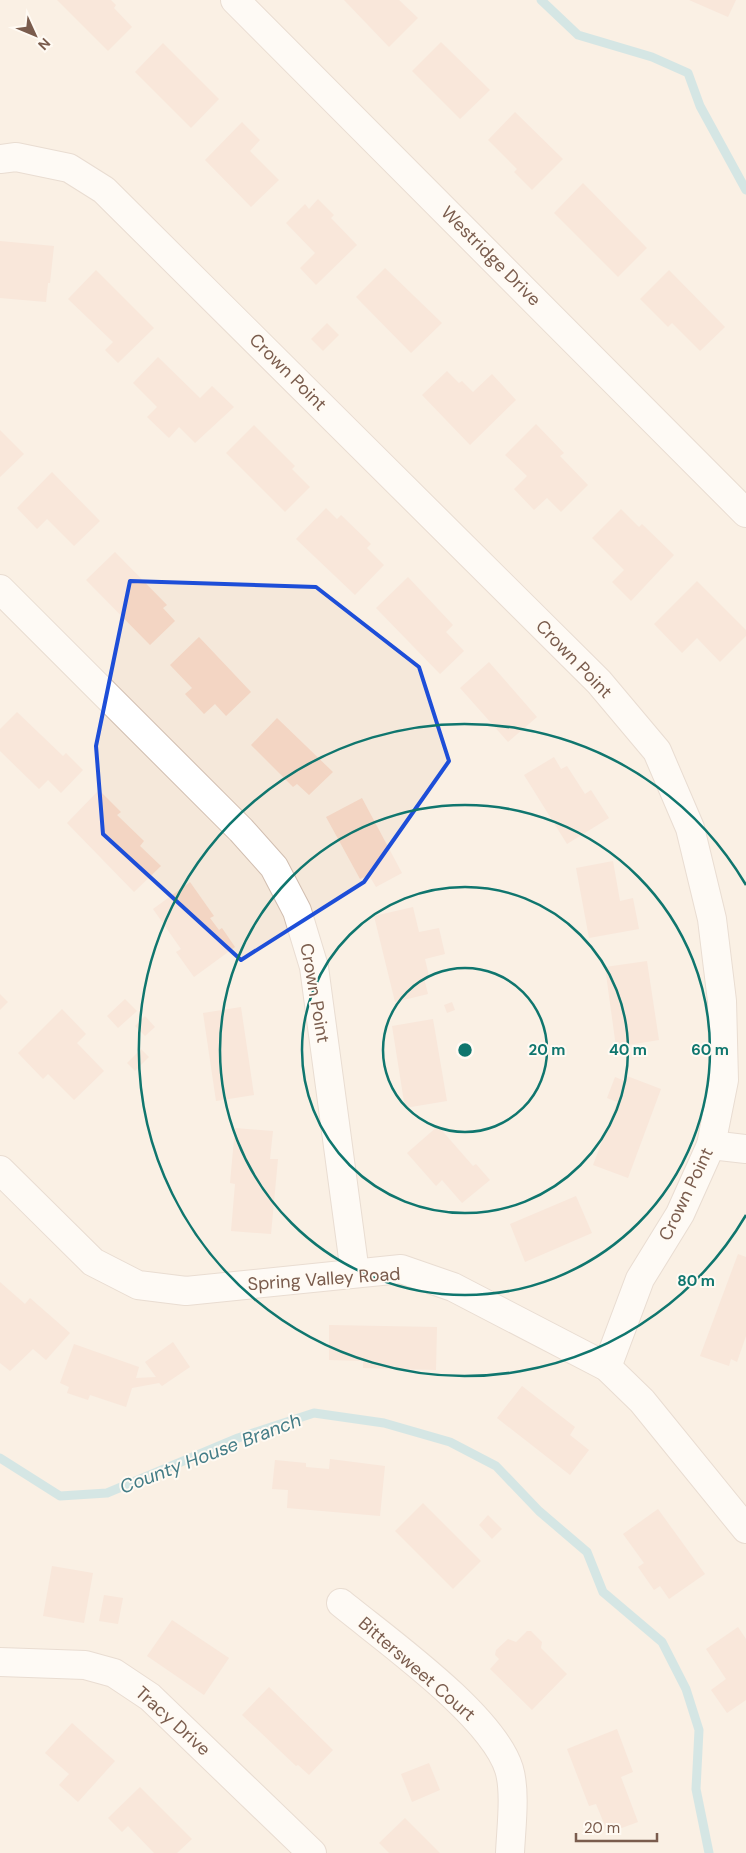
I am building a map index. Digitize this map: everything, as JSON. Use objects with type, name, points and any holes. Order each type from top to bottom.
[{"type":"street","name":"Westridge Drive","points":[[235,0],[746,513]]},
{"type":"street","name":"Crown Point","points":[[0,159],[16,157],[68,168],[104,190],[599,682],[657,752],[690,828],[712,919],[722,1002],[724,1080],[711,1144],[680,1214],[640,1279],[607,1367]]},
{"type":"street","name":"Crown Point","points":[[0,589],[241,830],[274,867],[297,911],[314,966],[356,1273]]},
{"type":"street","points":[[711,1144],[746,1149]]},
{"type":"street","name":"Spring Valley Road","points":[[0,1170],[93,1262],[138,1285],[186,1291],[400,1270],[452,1287],[607,1367],[642,1401],[746,1529]]},
{"type":"street","name":"Bittersweet Court","points":[[342,1603],[458,1701],[490,1735],[508,1769],[511,1792],[510,1853]]},
{"type":"street","name":"Tracy Drive","points":[[0,1662],[85,1665],[114,1673],[150,1697],[312,1853]]},
{"type":"highlighted area","points":[[130,581],[316,587],[419,667],[449,761],[364,882],[241,960],[103,834],[96,746]]},
{"type":"shaded area","name":"County House Branch","points":[[0,0],[746,0],[746,1853],[0,1853]]},
{"type":"building","points":[[57,0],[111,0],[116,5],[114,8],[132,27],[108,51]]},
{"type":"building","points":[[344,0],[399,0],[418,18],[389,47]]},
{"type":"building","points":[[689,0],[736,0],[728,17]]},
{"type":"building","points":[[441,42],[490,90],[460,119],[412,71]]},
{"type":"building","points":[[163,43],[219,99],[191,128],[135,72]]},
{"type":"building","points":[[515,112],[563,159],[532,190],[514,172],[517,169],[488,140]]},
{"type":"building","points":[[242,122],[260,140],[250,151],[279,180],[251,207],[205,160]]},
{"type":"building","points":[[583,183],[647,248],[618,277],[554,213]]},
{"type":"building","points":[[318,199],[334,215],[331,218],[357,245],[316,285],[300,268],[315,253],[286,223],[305,204],[309,209]]},
{"type":"building","points":[[0,241],[54,246],[46,302],[0,298]]},
{"type":"building","points":[[385,268],[442,323],[411,353],[356,297]]},
{"type":"building","points":[[96,270],[154,328],[118,363],[105,350],[113,342],[68,299]]},
{"type":"building","points":[[669,270],[725,327],[700,351],[672,323],[668,327],[640,299]]},
{"type":"building","points":[[327,323],[339,335],[323,351],[311,339]]},
{"type":"building","points":[[158,357],[200,398],[212,386],[234,407],[195,443],[179,427],[169,438],[147,417],[157,407],[133,383]]},
{"type":"building","points":[[447,371],[459,383],[462,381],[473,392],[492,374],[516,400],[470,445],[422,395]]},
{"type":"building","points":[[536,424],[564,453],[560,456],[588,485],[561,512],[547,498],[534,510],[514,489],[527,476],[505,455]]},
{"type":"building","points":[[254,425],[295,466],[292,469],[310,487],[285,512],[226,453]]},
{"type":"building","points":[[0,430],[24,454],[0,477]]},
{"type":"building","points":[[52,472],[100,521],[74,546],[47,519],[37,529],[17,508]]},
{"type":"building","points":[[326,508],[337,519],[341,515],[371,544],[367,548],[384,565],[355,595],[296,539]]},
{"type":"building","points":[[621,509],[639,527],[642,524],[674,555],[631,601],[612,582],[624,570],[592,538]]},
{"type":"building","points":[[115,552],[167,605],[163,608],[175,621],[150,645],[86,580]]},
{"type":"building","points":[[408,577],[453,625],[446,632],[464,651],[440,674],[376,608]]},
{"type":"building","points":[[697,581],[746,630],[746,636],[720,662],[697,638],[682,653],[654,624]]},
{"type":"building","points":[[199,637],[251,692],[226,716],[215,704],[204,714],[185,694],[192,688],[170,665]]},
{"type":"building","points":[[489,662],[537,717],[508,742],[460,688]]},
{"type":"building","points":[[17,712],[63,756],[66,753],[83,770],[61,793],[48,780],[39,789],[0,751],[0,729]]},
{"type":"building","points":[[277,718],[333,772],[309,795],[297,784],[293,787],[251,745]]},
{"type":"building","points":[[554,757],[561,769],[567,766],[585,794],[591,790],[609,818],[567,844],[524,775]]},
{"type":"building","points":[[99,790],[121,812],[117,815],[144,841],[140,846],[161,866],[134,892],[67,823]]},
{"type":"building","points":[[362,798],[402,873],[376,887],[369,875],[360,879],[326,817]]},
{"type":"building","points":[[613,861],[620,901],[633,898],[639,929],[589,938],[576,868]]},
{"type":"building","points":[[190,882],[214,916],[210,918],[219,930],[222,928],[235,947],[194,977],[176,952],[181,949],[153,909]]},
{"type":"building","points":[[413,907],[419,932],[439,928],[445,954],[425,959],[429,976],[424,978],[428,994],[395,1002],[374,916]]},
{"type":"building","points":[[647,961],[659,1040],[616,1047],[605,967]]},
{"type":"building","points":[[0,994],[8,1002],[0,1010]]},
{"type":"building","points":[[125,999],[137,1011],[118,1028],[107,1016]]},
{"type":"building","points":[[452,1002],[455,1010],[447,1013],[444,1005]]},
{"type":"building","points":[[241,1007],[254,1095],[216,1101],[203,1013]]},
{"type":"building","points":[[62,1009],[86,1034],[77,1043],[104,1071],[74,1100],[48,1074],[43,1079],[18,1053]]},
{"type":"building","points":[[145,1016],[155,1027],[145,1036],[135,1026]]},
{"type":"building","points":[[433,1019],[447,1101],[405,1108],[392,1026]]},
{"type":"building","points":[[141,1049],[149,1057],[135,1071],[127,1063]]},
{"type":"building","points":[[627,1076],[661,1089],[628,1178],[593,1165],[617,1102],[607,1098],[615,1077],[625,1081]]},
{"type":"building","points":[[438,1126],[473,1166],[476,1164],[490,1180],[462,1203],[442,1180],[436,1186],[407,1153]]},
{"type":"building","points":[[235,1128],[273,1131],[270,1159],[278,1159],[271,1234],[231,1231],[235,1184],[230,1183]]},
{"type":"building","points":[[576,1196],[592,1233],[525,1262],[510,1224]]},
{"type":"building","points":[[738,1254],[746,1257],[746,1336],[737,1362],[731,1359],[729,1366],[700,1356]]},
{"type":"building","points":[[0,1282],[25,1304],[30,1298],[70,1333],[46,1360],[33,1349],[10,1371],[0,1363]]},
{"type":"building","points":[[329,1325],[437,1327],[436,1370],[363,1368],[363,1361],[329,1360]]},
{"type":"building","points":[[173,1342],[190,1367],[162,1386],[159,1383],[132,1388],[126,1407],[90,1395],[88,1400],[67,1393],[69,1387],[60,1383],[74,1344],[139,1367],[136,1378],[156,1377],[145,1362]]},
{"type":"building","points":[[522,1386],[575,1427],[570,1435],[589,1450],[570,1475],[497,1418]]},
{"type":"building","points":[[330,1459],[385,1466],[380,1516],[287,1508],[288,1490],[272,1489],[275,1460],[306,1463],[306,1467],[329,1469]]},
{"type":"building","points":[[423,1503],[481,1561],[453,1589],[395,1531]]},
{"type":"building","points":[[658,1509],[705,1574],[669,1599],[660,1586],[654,1590],[638,1567],[644,1563],[623,1534]]},
{"type":"building","points":[[488,1515],[502,1529],[492,1539],[479,1525]]},
{"type":"building","points":[[52,1566],[93,1573],[84,1623],[43,1616]]},
{"type":"building","points":[[104,1595],[123,1598],[118,1624],[99,1621]]},
{"type":"building","points":[[172,1620],[229,1658],[204,1695],[147,1656]]},
{"type":"building","points":[[738,1627],[746,1639],[746,1700],[727,1713],[711,1690],[726,1679],[706,1649]]},
{"type":"building","points":[[527,1631],[531,1631],[542,1642],[541,1648],[567,1674],[532,1710],[490,1669],[499,1659],[495,1655],[496,1650],[508,1639],[516,1642]]},
{"type":"building","points":[[269,1687],[333,1750],[309,1775],[298,1765],[296,1766],[242,1715]]},
{"type":"building","points":[[72,1723],[115,1761],[78,1802],[59,1785],[69,1774],[45,1753]]},
{"type":"building","points":[[617,1729],[633,1772],[621,1777],[638,1822],[608,1833],[596,1804],[589,1806],[567,1749]]},
{"type":"building","points":[[429,1763],[440,1790],[412,1802],[401,1774]]},
{"type":"building","points":[[140,1787],[192,1839],[177,1853],[154,1853],[128,1826],[122,1832],[108,1818]]},
{"type":"building","points":[[405,1818],[440,1853],[389,1853],[379,1843]]},
{"type":"waterway","points":[[541,0],[578,35],[652,57],[688,73],[700,106],[746,190]]},
{"type":"waterway","name":"County House Branch","points":[[0,1458],[60,1496],[107,1493],[238,1438],[314,1413],[384,1423],[450,1442],[496,1466],[539,1511],[587,1552],[603,1592],[662,1642],[686,1689],[699,1730],[696,1789],[709,1853]]}]
